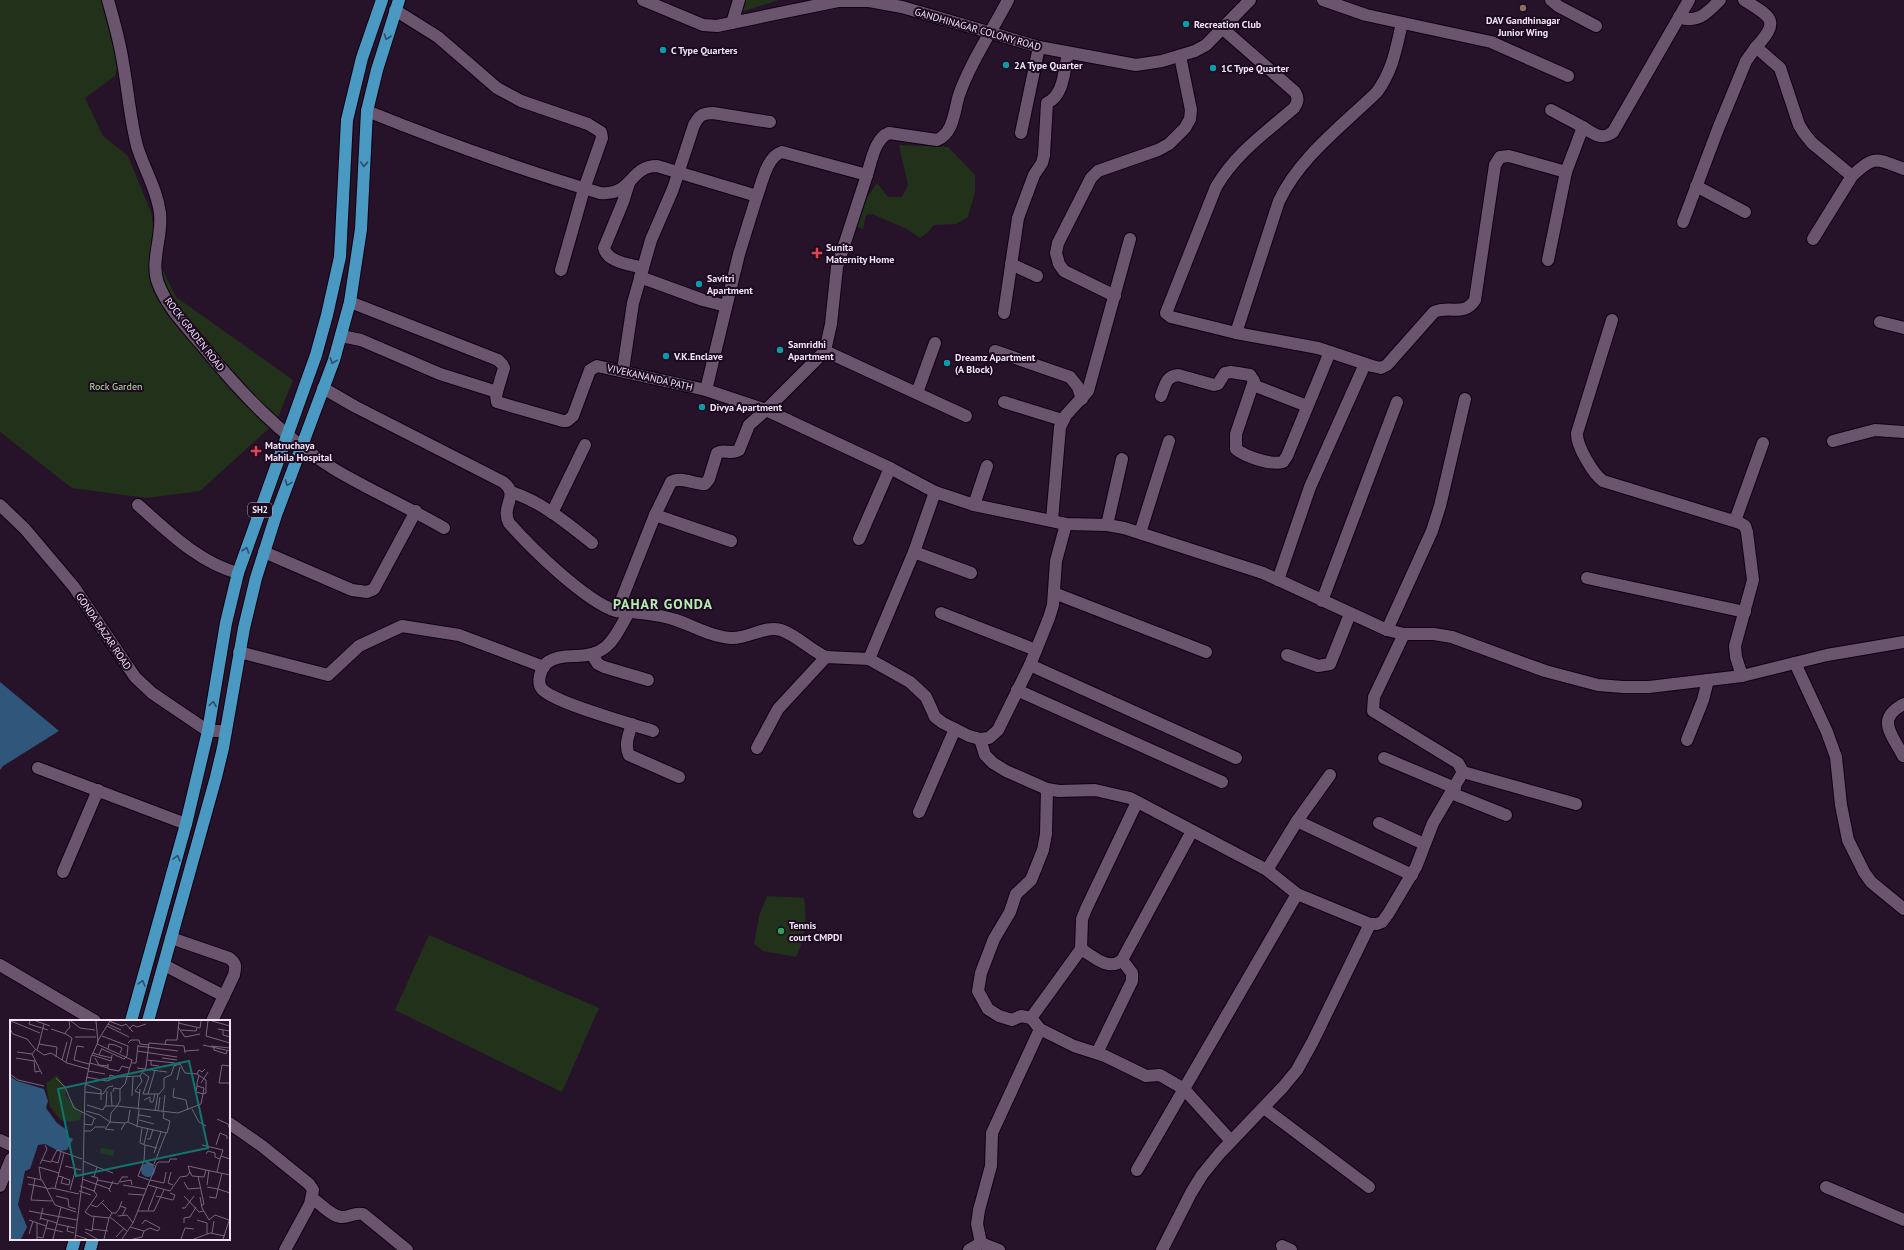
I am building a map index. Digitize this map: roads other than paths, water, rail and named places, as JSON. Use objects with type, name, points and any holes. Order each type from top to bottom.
[{"type":"main road","name":"SH2","points":[[131,1020],[186,824],[208,731],[226,623],[238,573],[316,355],[340,257],[347,120],[362,58],[382,0]]},
{"type":"main road","name":"SH2","points":[[148,1020],[216,777],[226,731],[239,652],[256,578],[301,445],[324,388],[342,336],[350,302],[361,228],[368,111],[372,87],[397,5]]},
{"type":"main road","points":[[72,1250],[75,1240]]},
{"type":"main road","points":[[90,1250],[93,1240]]},
{"type":"street","name":"ROCK GRADEN ROAD","points":[[108,0],[123,62],[137,146],[157,194],[160,214],[160,238],[155,260],[158,282],[168,303],[209,354],[265,416],[288,436],[334,469],[416,511],[444,528]]},
{"type":"street","name":"GANDHINAGAR COLONY ROAD","points":[[643,0],[703,25],[717,26],[838,1],[868,1],[902,7],[1038,47],[1136,65],[1162,61],[1195,51],[1206,44],[1250,0]]},
{"type":"street","points":[[732,23],[739,0]]},
{"type":"street","points":[[617,611],[655,515],[671,482],[675,479],[681,479],[697,484],[704,484],[709,479],[717,453],[721,451],[731,453],[738,450],[749,425],[825,351],[831,324],[838,267],[866,175],[878,142],[883,135],[889,133],[937,140],[949,131],[963,84],[1008,0]]},
{"type":"street","points":[[1323,0],[1366,15],[1491,42],[1568,76]]},
{"type":"street","points":[[1551,0],[1558,6],[1596,26]]},
{"type":"street","points":[[1551,110],[1600,137],[1606,137],[1613,132],[1689,0]]},
{"type":"street","points":[[1680,17],[1688,20],[1702,18],[1720,0]]},
{"type":"street","points":[[1683,222],[1746,61],[1771,28],[1771,22],[1766,14],[1744,0]]},
{"type":"street","points":[[397,5],[438,37],[497,88],[521,101],[588,124],[601,132],[602,138],[584,188],[561,270]]},
{"type":"street","points":[[1236,333],[1279,201],[1286,186],[1297,170],[1377,92],[1386,79],[1393,64],[1402,23]]},
{"type":"street","points":[[1222,28],[1279,76],[1298,97],[1294,108],[1245,149],[1224,174],[1216,188],[1166,310],[1168,316],[1236,333],[1303,345],[1381,368],[1387,365],[1434,312],[1442,309],[1462,310],[1470,307],[1475,300],[1496,165],[1500,157],[1510,156],[1566,172]]},
{"type":"street","points":[[1021,133],[1038,47]]},
{"type":"street","points":[[1756,48],[1780,68],[1799,125],[1804,133],[1812,143],[1852,176]]},
{"type":"street","points":[[1004,312],[1022,206],[1044,155],[1047,103],[1054,100],[1059,94],[1068,53]]},
{"type":"street","points":[[1115,296],[1064,271],[1059,264],[1056,253],[1058,243],[1085,189],[1098,171],[1158,150],[1170,144],[1185,128],[1190,119],[1191,110],[1180,56]]},
{"type":"street","points":[[368,111],[433,138],[584,188],[610,194],[618,192],[642,168],[657,166],[757,196]]},
{"type":"street","points":[[623,370],[629,328],[642,273],[657,221],[667,202],[679,172],[694,125],[699,116],[704,113],[713,113],[770,122]]},
{"type":"street","points":[[1548,260],[1566,172],[1583,127]]},
{"type":"street","points":[[706,390],[739,254],[757,196],[771,160],[776,154],[782,152],[866,175]]},
{"type":"street","points":[[1813,239],[1852,176],[1867,162],[1874,160],[1904,169]]},
{"type":"street","points":[[629,182],[623,202],[604,248],[605,253],[615,260],[642,273],[703,300],[726,306]]},
{"type":"street","points":[[1696,186],[1745,212]]},
{"type":"street","points":[[1052,520],[1060,427],[1062,420],[1082,399],[1088,391],[1091,383],[1130,239]]},
{"type":"street","points":[[1011,264],[1037,276]]},
{"type":"street","points":[[342,336],[368,343],[440,374],[497,392],[504,368],[498,360],[350,302]]},
{"type":"street","points":[[1612,320],[1577,432],[1578,441],[1594,473],[1608,483],[1735,521],[1744,526],[1747,532],[1752,571],[1752,589],[1736,646],[1736,657],[1742,676]]},
{"type":"street","points":[[1880,322],[1904,328]]},
{"type":"street","points":[[917,393],[935,343]]},
{"type":"street","points":[[825,351],[966,416]]},
{"type":"street","points":[[995,351],[1070,377],[1078,387],[1082,399]]},
{"type":"street","points":[[1161,396],[1168,379],[1172,376],[1178,376],[1214,385],[1218,384],[1225,373],[1231,372],[1250,375],[1254,381],[1235,442],[1236,449],[1241,453],[1277,463],[1283,462],[1288,456],[1330,352]]},
{"type":"street","points":[[1278,580],[1310,487],[1365,364]]},
{"type":"street","name":"VIVEKANANDA PATH","points":[[497,392],[496,399],[500,404],[568,421],[573,416],[588,375],[593,367],[603,366],[623,370],[706,390],[766,410],[890,468],[935,492],[974,505],[1066,524],[1107,525],[1140,533],[1240,565],[1278,580],[1387,630],[1404,634],[1434,634],[1452,637],[1522,664],[1598,685],[1649,688],[1742,676],[1827,655],[1904,642]]},
{"type":"street","points":[[1253,385],[1307,406]]},
{"type":"street","points":[[324,388],[354,406],[503,482],[511,492],[531,499],[552,512],[592,543]]},
{"type":"street","points":[[1387,630],[1432,531],[1440,506],[1465,399]]},
{"type":"street","points":[[1004,402],[1062,420]]},
{"type":"street","points":[[1322,601],[1397,402]]},
{"type":"street","points":[[1833,441],[1875,430],[1904,432]]},
{"type":"street","points":[[1140,533],[1169,441]]},
{"type":"street","points":[[1735,521],[1763,443]]},
{"type":"street","points":[[552,512],[585,445]]},
{"type":"street","points":[[1107,525],[1122,460]]},
{"type":"street","points":[[974,505],[987,466]]},
{"type":"street","points":[[859,539],[890,468]]},
{"type":"street","points":[[511,492],[505,516],[509,523],[573,583],[590,596],[617,611],[676,620],[720,636],[731,638],[743,638],[771,629],[782,630],[814,652],[826,657],[869,659],[920,689],[926,697],[935,716],[943,723],[980,739],[989,738],[998,730],[1030,665],[1049,618],[1054,594],[1056,561],[1066,524]]},
{"type":"street","points":[[869,659],[914,552],[935,492]]},
{"type":"street","name":"GONDA BAZAR ROAD","points":[[0,505],[25,529],[74,587],[135,677],[152,694],[208,731]]},
{"type":"street","points":[[138,505],[202,558],[221,569],[238,573]]},
{"type":"street","points":[[264,552],[352,590],[367,592],[374,588],[416,511]]},
{"type":"street","points":[[655,515],[731,541]]},
{"type":"street","points":[[914,552],[971,573]]},
{"type":"street","points":[[1586,578],[1745,612]]},
{"type":"street","points":[[1054,594],[1206,652]]},
{"type":"street","points":[[629,612],[608,645],[600,652],[592,655],[557,658],[548,662],[540,675],[540,682],[542,688],[548,694],[587,710],[653,731]]},
{"type":"street","points":[[941,613],[1036,650]]},
{"type":"street","points":[[1287,655],[1318,666],[1330,664],[1350,614]]},
{"type":"street","points":[[239,652],[328,675],[359,646],[402,626],[459,635],[544,667]]},
{"type":"street","points":[[1404,634],[1374,697],[1373,711],[1458,763],[1463,772],[1576,804]]},
{"type":"street","points":[[592,655],[598,664],[648,680]]},
{"type":"street","points":[[757,748],[778,709],[826,657]]},
{"type":"street","points":[[1795,663],[1827,732],[1836,757],[1841,805],[1848,840],[1864,872],[1871,882],[1904,909]]},
{"type":"street","points":[[1030,665],[1236,758]]},
{"type":"street","points":[[1687,740],[1703,700],[1708,680]]},
{"type":"street","points":[[1017,690],[1222,782]]},
{"type":"street","points":[[1903,756],[1886,724],[1888,717],[1893,710],[1904,704]]},
{"type":"street","points":[[632,724],[627,742],[627,750],[629,755],[679,777]]},
{"type":"street","points":[[919,812],[955,729]]},
{"type":"street","points":[[208,731],[226,731]]},
{"type":"street","points":[[980,739],[985,755],[993,763],[1006,771],[1047,789],[1059,791],[1095,790],[1130,798],[1267,870],[1297,894],[1370,924],[1382,922],[1412,875],[1433,823],[1463,772]]},
{"type":"street","points":[[1384,758],[1506,815]]},
{"type":"street","points":[[38,768],[186,824]]},
{"type":"street","points":[[1267,870],[1296,821],[1330,775]]},
{"type":"street","points":[[1047,789],[1046,834],[1043,850],[1031,880],[1016,894],[1010,912],[994,939],[981,973],[978,991],[988,1009],[998,1016],[1012,1020],[1021,1016],[1032,1018],[1040,1029],[1074,1046],[1097,1053],[1146,1076],[1160,1075],[1184,1089],[1231,1141]]},
{"type":"street","points":[[63,872],[98,790]]},
{"type":"street","points":[[1032,1018],[1081,949],[1081,928],[1086,909],[1137,802]]},
{"type":"street","points":[[1296,821],[1412,875]]},
{"type":"street","points":[[1380,823],[1424,844]]},
{"type":"street","points":[[1081,949],[1110,965],[1118,964],[1122,960],[1192,831]]},
{"type":"street","points":[[1137,1170],[1297,894]]},
{"type":"street","points":[[1162,1250],[1191,1193],[1202,1175],[1231,1141],[1264,1108],[1297,1070],[1313,1041],[1370,924]]},
{"type":"street","points":[[171,938],[228,958],[234,962],[236,967],[234,975],[212,1020]]},
{"type":"street","points":[[1097,1053],[1132,981],[1132,973],[1122,960]]},
{"type":"street","points":[[164,964],[224,996]]},
{"type":"street","points":[[0,965],[93,1020]]},
{"type":"street","points":[[981,1243],[977,1224],[979,1210],[991,1166],[992,1133],[1040,1029]]},
{"type":"street","points":[[1264,1108],[1369,1187]]},
{"type":"street","points":[[230,1124],[262,1146],[309,1184],[313,1190],[312,1198],[285,1250]]},
{"type":"street","points":[[0,1140],[10,1145]]},
{"type":"street","points":[[0,1186],[10,1161]]},
{"type":"street","points":[[1826,1187],[1904,1220]]},
{"type":"street","points":[[312,1198],[334,1214],[341,1217],[357,1213],[363,1214],[407,1250]]},
{"type":"street","points":[[969,1250],[981,1243]]},
{"type":"street","points":[[981,1243],[999,1250]]},
{"type":"water","points":[[0,682],[59,731],[3,766],[0,770]]},
{"type":"place","name":"DAV Gandhinagar Junior Wing","points":[[1523,8]]},
{"type":"place","name":"Recreation Club","points":[[1186,24]]},
{"type":"place","name":"C Type Quarters","points":[[663,50]]},
{"type":"place","name":"2A Type Quarter","points":[[1006,65]]},
{"type":"place","name":"1C Type Quarter","points":[[1213,68]]},
{"type":"place","name":"Sunita Maternity Home","points":[[817,253]]},
{"type":"place","name":"Savitri Apartment","points":[[699,284]]},
{"type":"place","name":"Samridhi Apartment","points":[[780,350]]},
{"type":"place","name":"V.K.Enclave","points":[[666,356]]},
{"type":"place","name":"Dreamz Apartment (A Block)","points":[[947,363]]},
{"type":"place","name":"Divya Apartment","points":[[702,407]]},
{"type":"place","name":"Matruchaya Mahila Hospital","points":[[256,451]]},
{"type":"place","name":"Tennis court CMPDI","points":[[781,931]]},
{"type":"district","name":"PAHAR GONDA","points":[[663,604]]},
{"type":"park label","name":"Rock Garden","points":[[116,386]]}]
